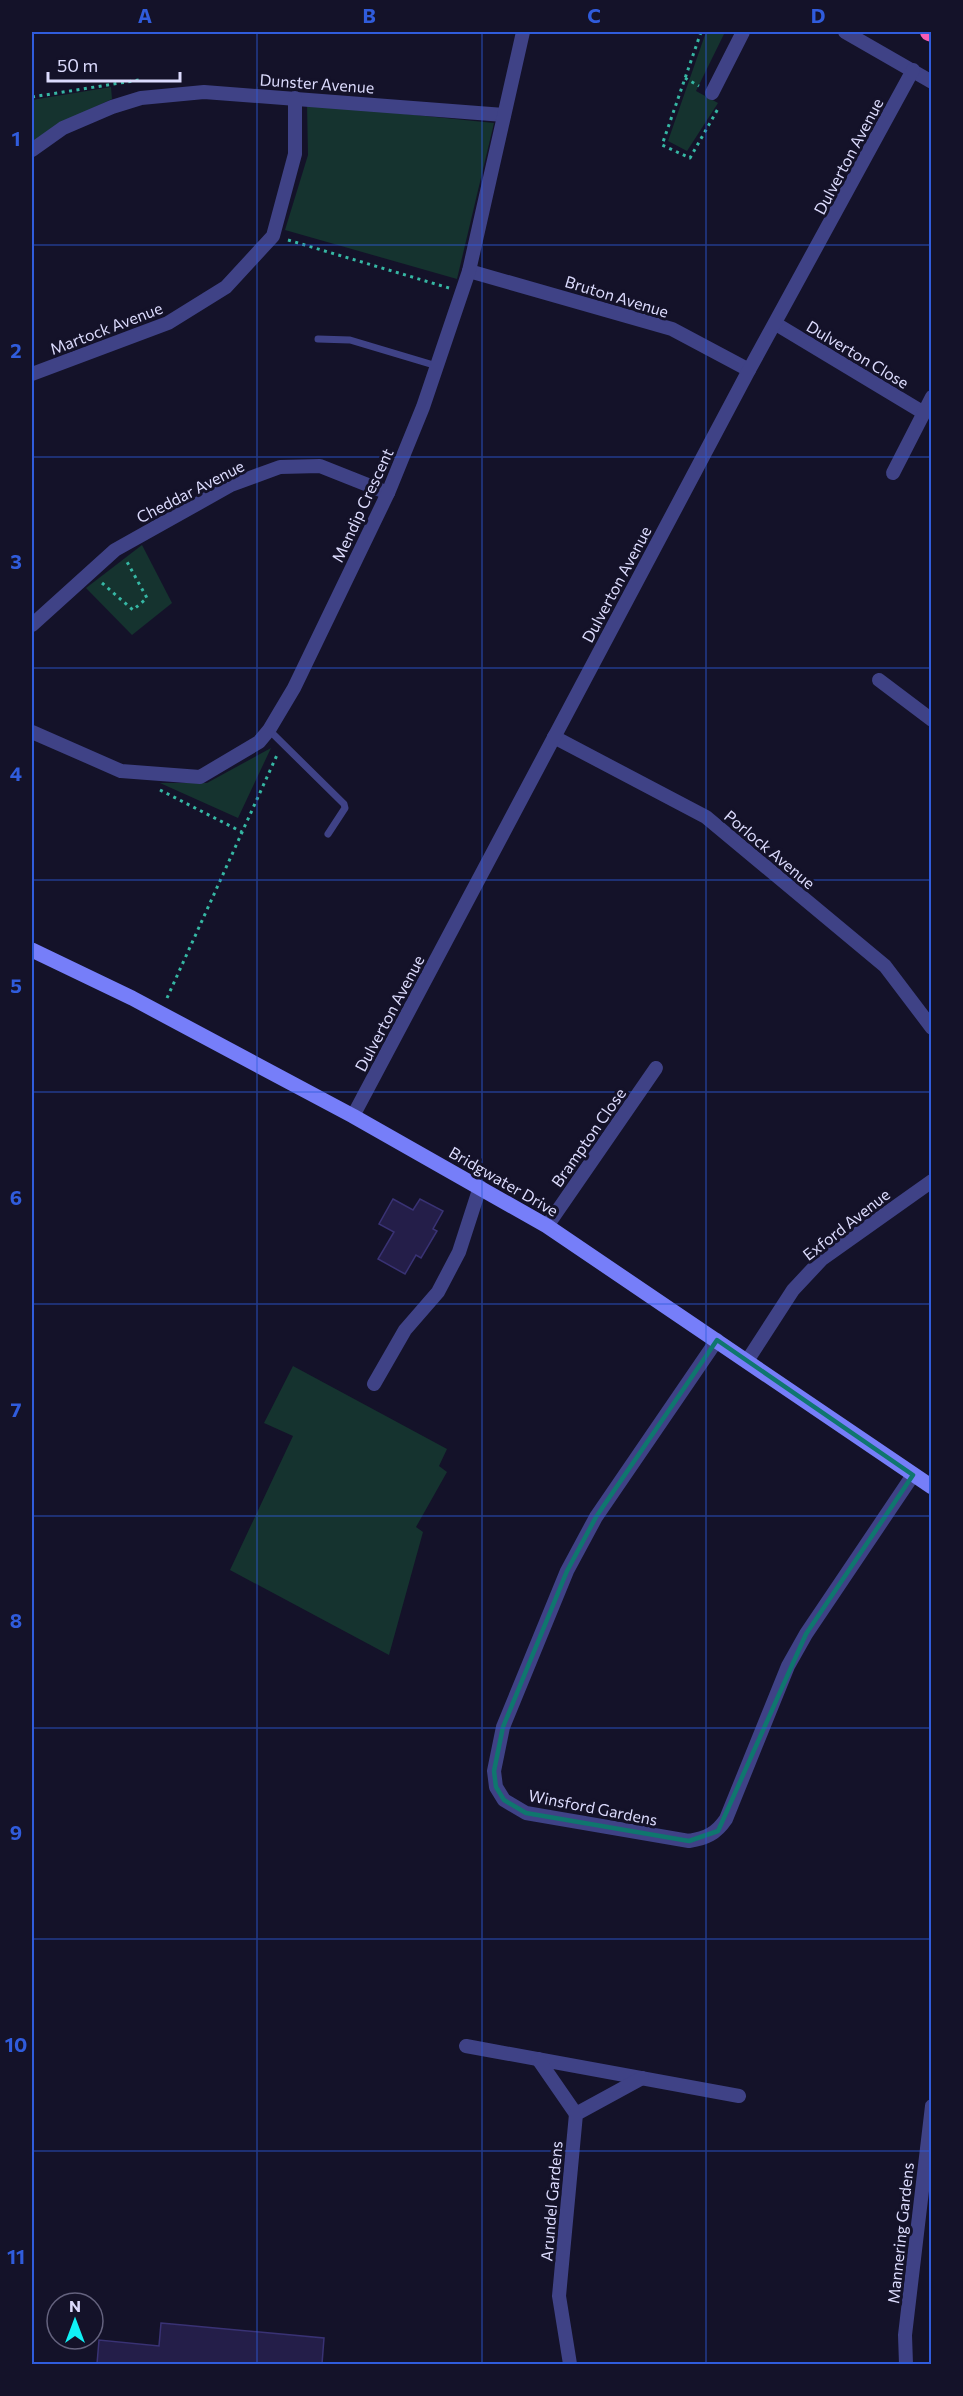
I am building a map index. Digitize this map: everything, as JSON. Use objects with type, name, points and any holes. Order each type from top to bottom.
[{"type":"street","name":"Mendip Crescent","points":[[32,732],[121,771],[200,777],[259,742],[269,730],[294,688],[388,494],[437,366],[469,271],[523,32]]},
{"type":"street","points":[[712,93],[743,32]]},
{"type":"street","points":[[845,32],[932,82]]},
{"type":"street","name":"Dulverton Avenue","points":[[353,1116],[749,370],[913,70]]},
{"type":"street","name":"Dunster Avenue","points":[[32,150],[63,129],[112,107],[141,98],[204,92],[504,115]]},
{"type":"street","name":"Martock Avenue","points":[[32,374],[168,323],[226,287],[273,236],[295,154],[295,98]]},
{"type":"street","name":"Bruton Avenue","points":[[469,271],[672,329],[749,370]]},
{"type":"street","name":"Dulverton Close","points":[[776,324],[924,413]]},
{"type":"street","points":[[893,473],[932,397]]},
{"type":"street","name":"Cheddar Avenue","points":[[32,625],[89,572],[119,548],[231,485],[280,466],[320,466],[388,494]]},
{"type":"street","points":[[879,680],[932,720]]},
{"type":"street","name":"Porlock Avenue","points":[[554,737],[706,818],[885,966],[932,1028]]},
{"type":"street","name":"Bridgwater Drive","points":[[32,950],[160,1013],[353,1116],[547,1226],[932,1487]]},
{"type":"street","name":"Brampton Close","points":[[547,1226],[656,1068]]},
{"type":"street","name":"Exford Avenue","points":[[747,1361],[794,1290],[822,1259],[932,1181]]},
{"type":"street","points":[[374,1384],[405,1330],[438,1292],[459,1252],[480,1187]]},
{"type":"street","name":"Winsford Gardens","points":[[717,1340],[596,1517],[567,1571],[503,1726],[494,1771],[496,1787],[512,1807],[526,1813],[689,1841],[705,1838],[718,1831],[726,1820],[788,1666],[806,1634],[913,1475]]},
{"type":"street","points":[[466,2046],[739,2096]]},
{"type":"street","points":[[538,2059],[576,2114],[642,2078]]},
{"type":"street","name":"Mannering Gardens","points":[[906,2364],[905,2335],[932,2106]]},
{"type":"street","name":"Arundel Gardens","points":[[570,2364],[559,2296],[576,2114]]},
{"type":"lane","points":[[318,339],[350,340],[437,366]]},
{"type":"lane","points":[[269,730],[344,804],[345,808],[328,834]]},
{"type":"path","points":[[32,97],[139,80],[141,98]]},
{"type":"path","points":[[273,236],[462,292]]},
{"type":"path","points":[[89,572],[133,610],[147,598],[119,548]]},
{"type":"path","points":[[160,1013],[280,748],[269,730]]},
{"type":"path","points":[[151,786],[242,831]]},
{"type":"highlighted area","points":[[717,1340],[913,1475],[806,1634],[718,1831],[689,1841],[526,1813],[504,1800],[496,1787],[494,1771],[503,1727],[567,1571],[596,1517]]},
{"type":"green space","points":[[706,32],[725,32],[696,91],[718,103],[687,151],[668,141]]},
{"type":"green space","points":[[111,87],[112,99],[63,122],[32,144],[32,100]]},
{"type":"green space","points":[[307,104],[494,123],[457,279],[285,230],[308,155]]},
{"type":"green space","points":[[142,545],[172,603],[132,635],[86,588]]},
{"type":"green space","points":[[271,748],[238,818],[160,783],[207,783]]},
{"type":"green space","points":[[293,1366],[447,1449],[439,1466],[447,1472],[416,1527],[423,1532],[389,1655],[230,1570],[293,1436],[264,1423]]},
{"type":"building","points":[[393,1199],[413,1210],[420,1199],[443,1211],[433,1229],[437,1231],[421,1258],[416,1255],[405,1274],[378,1259],[394,1232],[379,1224]]},
{"type":"building","points":[[161,2323],[324,2338],[322,2364],[97,2364],[98,2351],[105,2351],[105,2341],[159,2346]]}]
